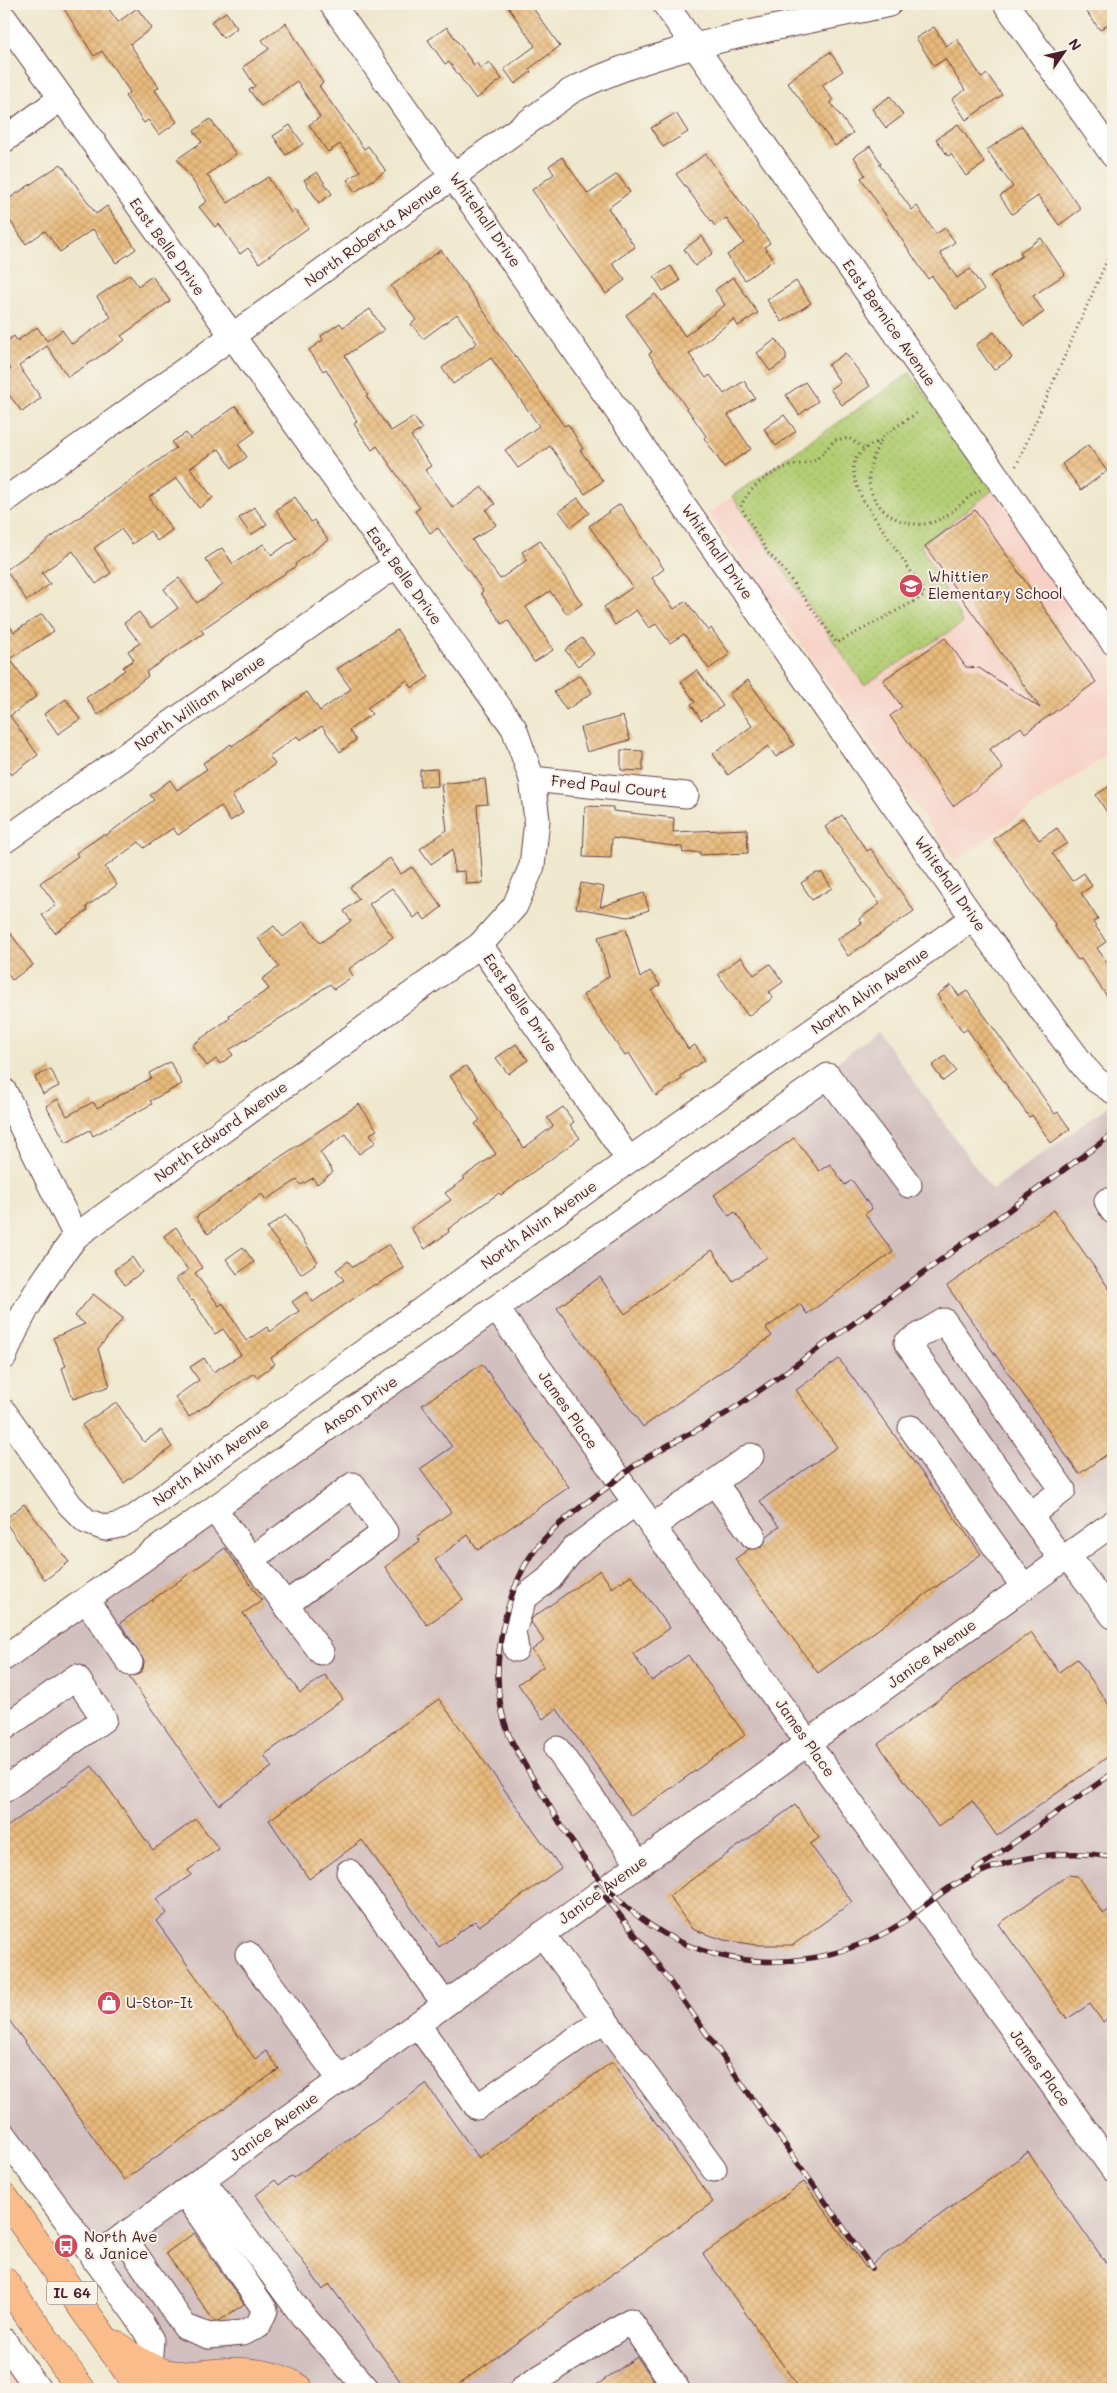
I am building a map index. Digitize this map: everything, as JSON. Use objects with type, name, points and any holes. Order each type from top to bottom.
[{"type":"main road","name":"IL 64","points":[[4,2197],[98,2331],[129,2355],[148,2382]]},
{"type":"main road","name":"IL 64","points":[[4,2281],[81,2389]]},
{"type":"main road","points":[[47,2342],[66,2389]]},
{"type":"main road","points":[[148,2382],[166,2373],[190,2375],[229,2372],[277,2377],[299,2389]]},
{"type":"street","name":"Whitehall Drive","points":[[332,4],[973,918],[1085,1068],[1096,1080],[1113,1091]]},
{"type":"street","name":"East Bernice Avenue","points":[[665,4],[1113,642]]},
{"type":"street","name":"North Roberta Avenue","points":[[4,501],[572,91],[602,75],[696,47],[889,4]]},
{"type":"street","points":[[1006,4],[1113,155]]},
{"type":"street","name":"East Belle Drive","points":[[4,18],[60,99],[514,728],[532,779],[537,820],[532,866],[514,906],[480,945],[629,1160]]},
{"type":"street","points":[[4,140],[60,99]]},
{"type":"street","name":"North William Avenue","points":[[4,841],[396,565]]},
{"type":"street","name":"Fred Paul Court","points":[[532,779],[686,795]]},
{"type":"street","name":"North Alvin Avenue","points":[[4,1412],[70,1505],[86,1521],[105,1528],[120,1525],[134,1518],[629,1160],[973,918]]},
{"type":"street","name":"North Edward Avenue","points":[[4,1357],[16,1324],[38,1285],[76,1236],[480,945]]},
{"type":"street","name":"Anson Drive","points":[[4,1658],[496,1308],[828,1076],[909,1185]]},
{"type":"street","points":[[4,1091],[76,1236]]},
{"type":"street","name":"James Place","points":[[496,1308],[1113,2169]]},
{"type":"street","points":[[1030,1515],[1063,1490],[944,1321],[906,1343],[1030,1515],[1113,1616]]},
{"type":"street","points":[[911,1428],[1024,1587]]},
{"type":"street","points":[[652,1527],[751,1456]]},
{"type":"street","points":[[714,1482],[753,1536]]},
{"type":"street","points":[[252,1559],[353,1485],[385,1532],[285,1605]]},
{"type":"street","points":[[516,1649],[513,1631],[524,1598],[550,1578],[573,1549],[635,1503]]},
{"type":"street","points":[[214,1508],[320,1652]]},
{"type":"street","name":"Janice Avenue","points":[[93,2258],[1113,1523]]},
{"type":"street","points":[[86,1600],[130,1662]]},
{"type":"street","points":[[4,1728],[76,1677],[104,1719],[4,1790]]},
{"type":"street","points":[[557,1749],[639,1864]]},
{"type":"street","points":[[349,1872],[445,2004]]},
{"type":"street","points":[[542,1934],[714,2169]]},
{"type":"street","points":[[248,1954],[340,2079]]},
{"type":"street","points":[[417,2024],[477,2108],[604,2019]]},
{"type":"street","points":[[4,2136],[136,2315],[151,2340],[148,2382]]},
{"type":"street","points":[[123,2236],[185,2327],[209,2336],[242,2333],[258,2326],[265,2310],[193,2185]]},
{"type":"street","points":[[193,2185],[367,2389]]},
{"type":"street","points":[[522,2389],[630,2321],[677,2389]]},
{"type":"street","points":[[4,2341],[38,2389]]},
{"type":"path","points":[[863,448],[849,438],[834,440],[821,456],[812,461],[785,468],[753,488],[746,495],[740,507],[768,553],[780,565],[837,643],[924,596],[922,588],[862,500],[855,484],[853,468],[858,454],[863,448],[882,440]]},
{"type":"shaded area","name":"Whittier Elementary School","points":[[910,373],[1113,659],[1113,751],[955,861],[708,513]]},
{"type":"shaded area","points":[[878,1031],[992,1190],[1113,1103],[1113,2389],[299,2389],[166,2373],[151,2340],[4,2135],[4,1658],[717,1153]]},
{"type":"shaded area","points":[[4,2341],[38,2389],[4,2389]]},
{"type":"green space","points":[[910,373],[993,490],[921,546],[963,623],[864,685],[732,496]]},
{"type":"building","points":[[61,4],[105,4],[118,22],[137,8],[152,28],[130,44],[159,87],[155,90],[177,122],[159,135],[148,120],[144,123],[125,96],[130,92],[102,51],[94,56]]},
{"type":"building","points":[[506,4],[530,4],[560,46],[529,69],[531,72],[515,84],[504,69],[535,46]]},
{"type":"building","points":[[1081,4],[1113,4],[1113,20],[1100,30]]},
{"type":"building","points":[[226,12],[237,28],[223,38],[211,22]]},
{"type":"building","points":[[286,23],[323,83],[319,86],[364,149],[368,146],[386,171],[355,192],[347,180],[360,171],[340,144],[328,152],[309,125],[320,117],[297,81],[261,106],[249,90],[255,86],[243,67],[269,49],[262,40]]},
{"type":"building","points":[[447,27],[474,65],[477,63],[480,69],[489,62],[502,79],[476,99],[449,62],[445,64],[428,40]]},
{"type":"building","points":[[934,27],[946,46],[957,39],[982,78],[987,74],[1002,95],[966,120],[952,99],[965,90],[945,59],[934,66],[916,38]]},
{"type":"building","points":[[830,52],[843,71],[822,85],[833,100],[830,102],[853,133],[835,146],[787,82]]},
{"type":"building","points":[[890,96],[903,115],[886,128],[872,109]]},
{"type":"building","points":[[676,113],[688,132],[663,147],[651,128]]},
{"type":"building","points":[[210,119],[236,154],[207,175],[228,203],[268,177],[291,213],[295,210],[308,228],[259,263],[248,248],[240,254],[219,224],[215,227],[199,207],[207,201],[177,159],[202,142],[194,131]]},
{"type":"building","points":[[958,124],[985,163],[966,176],[951,154],[948,156],[936,139]]},
{"type":"building","points":[[290,125],[303,144],[286,155],[273,136]]},
{"type":"building","points":[[1022,126],[1081,209],[1059,225],[1038,196],[1012,214],[1000,196],[1013,187],[987,150]]},
{"type":"building","points":[[870,146],[881,163],[879,164],[912,210],[917,206],[936,234],[945,228],[955,242],[940,253],[957,278],[970,269],[984,290],[956,309],[932,276],[928,279],[861,178],[865,175],[854,157]]},
{"type":"building","points":[[706,154],[770,243],[764,247],[774,260],[745,280],[727,255],[744,243],[726,218],[715,226],[676,174]]},
{"type":"building","points":[[562,157],[588,194],[617,174],[630,192],[608,208],[635,247],[612,263],[625,280],[606,294],[532,190],[554,174],[549,166]]},
{"type":"building","points":[[61,164],[96,214],[107,206],[136,249],[116,263],[93,229],[60,252],[45,231],[26,244],[4,212],[4,202]]},
{"type":"building","points":[[317,172],[332,194],[319,203],[304,180]]},
{"type":"building","points":[[702,236],[713,253],[695,266],[684,249]]},
{"type":"building","points":[[1041,238],[1065,274],[1033,296],[1044,312],[1024,326],[990,276],[1022,256],[1020,252]]},
{"type":"building","points":[[441,250],[564,426],[568,424],[583,449],[580,450],[603,481],[585,494],[550,446],[518,468],[505,450],[539,426],[491,358],[453,384],[442,368],[477,343],[457,314],[423,339],[411,324],[416,320],[391,286]]},
{"type":"building","points":[[671,266],[680,281],[663,291],[654,277]]},
{"type":"building","points":[[130,274],[138,286],[152,276],[170,301],[121,336],[125,340],[68,377],[47,346],[19,366],[41,398],[22,412],[4,388],[4,374],[11,369],[4,359],[4,343],[14,336],[17,341],[37,327],[47,341],[62,330],[72,344],[111,317],[97,297]]},
{"type":"building","points":[[733,277],[758,313],[738,326],[734,319],[689,354],[706,378],[710,375],[724,394],[744,381],[755,398],[728,415],[751,449],[724,467],[704,438],[706,436],[649,354],[652,352],[626,315],[655,294],[685,336],[725,305],[715,290]]},
{"type":"building","points":[[796,281],[811,303],[782,322],[767,300]]},
{"type":"building","points":[[370,309],[384,330],[345,356],[368,395],[366,396],[391,431],[414,417],[422,429],[411,436],[431,466],[425,470],[453,508],[482,487],[495,504],[486,510],[496,525],[472,540],[500,579],[527,560],[522,552],[540,540],[582,604],[567,614],[550,591],[526,607],[553,650],[534,662],[508,620],[502,624],[481,593],[483,591],[438,528],[430,533],[415,511],[420,508],[377,446],[372,450],[354,424],[357,421],[326,369],[323,371],[309,350],[323,340],[321,336],[340,323],[343,327]]},
{"type":"building","points":[[994,332],[1012,358],[994,370],[976,345]]},
{"type":"building","points":[[776,339],[786,354],[786,360],[770,371],[757,353]]},
{"type":"building","points":[[845,353],[870,386],[842,405],[830,389],[840,382],[828,365]]},
{"type":"building","points":[[805,382],[818,401],[799,415],[786,395]]},
{"type":"building","points":[[236,406],[255,432],[238,444],[247,457],[232,468],[219,449],[190,468],[213,498],[199,508],[177,478],[149,497],[172,530],[157,541],[150,531],[132,544],[121,529],[94,548],[111,573],[96,584],[73,551],[42,573],[50,584],[27,601],[6,570],[176,448],[172,442],[186,433],[190,439]]},
{"type":"building","points":[[784,415],[796,431],[776,446],[764,429]]},
{"type":"building","points":[[1088,445],[1107,471],[1081,490],[1062,464]]},
{"type":"building","points":[[295,497],[311,522],[314,520],[328,540],[295,564],[296,566],[201,630],[204,633],[146,672],[148,676],[98,715],[86,698],[125,670],[123,667],[134,660],[128,651],[140,643],[124,623],[139,612],[151,628],[178,608],[164,589],[179,578],[197,603],[223,585],[205,559],[222,548],[233,564],[263,544],[272,555],[296,538],[276,510]]},
{"type":"building","points":[[578,498],[589,513],[571,527],[559,511]]},
{"type":"building","points":[[620,504],[664,569],[652,578],[674,609],[686,601],[708,631],[711,628],[730,654],[709,669],[684,634],[670,643],[656,624],[649,628],[636,610],[615,625],[604,607],[633,587],[589,526]]},
{"type":"building","points":[[254,507],[267,524],[251,535],[239,518]]},
{"type":"building","points":[[975,510],[1096,682],[1025,733],[1021,727],[990,749],[1003,769],[953,806],[890,716],[902,707],[883,680],[945,638],[966,667],[979,668],[1040,708],[925,546]]},
{"type":"building","points":[[42,614],[54,631],[10,659],[37,696],[10,716],[38,755],[11,775],[4,764],[4,618],[14,632]]},
{"type":"building","points":[[397,630],[429,677],[412,688],[407,680],[367,708],[372,714],[349,730],[356,740],[340,752],[322,726],[300,740],[297,736],[269,756],[275,764],[232,796],[243,813],[230,821],[221,806],[178,835],[173,828],[144,848],[139,842],[105,867],[117,885],[86,907],[88,910],[55,933],[42,915],[56,905],[40,883],[78,856],[76,853],[104,834],[105,836],[154,800],[150,795],[170,780],[177,790],[207,769],[203,763],[231,744],[232,746],[307,692],[320,711],[351,689],[337,669]]},
{"type":"building","points":[[582,638],[594,654],[578,666],[565,650]]},
{"type":"building","points":[[697,670],[723,706],[701,720],[691,704],[695,702],[681,682]]},
{"type":"building","points":[[580,675],[592,693],[566,710],[554,692]]},
{"type":"building","points":[[748,680],[794,745],[776,757],[768,746],[728,775],[713,754],[752,726],[729,694]]},
{"type":"building","points":[[66,699],[80,719],[58,734],[44,714]]},
{"type":"building","points":[[623,716],[630,740],[587,752],[580,728]]},
{"type":"building","points":[[621,750],[643,751],[643,771],[621,770]]},
{"type":"building","points":[[437,769],[438,786],[420,787],[420,770]]},
{"type":"building","points":[[485,779],[488,804],[477,805],[483,883],[466,884],[465,871],[454,872],[453,849],[431,864],[420,849],[447,830],[441,784]]},
{"type":"building","points":[[1113,784],[1113,822],[1096,795]]},
{"type":"building","points":[[585,806],[613,807],[613,811],[674,818],[673,832],[747,829],[748,853],[700,855],[700,852],[683,853],[682,847],[612,838],[611,858],[583,857]]},
{"type":"building","points":[[842,815],[867,851],[871,849],[914,911],[848,956],[837,939],[862,923],[859,919],[880,904],[825,827]]},
{"type":"building","points":[[1023,818],[1039,840],[1057,828],[1067,843],[1052,853],[1072,881],[1084,873],[1092,886],[1081,893],[1098,919],[1093,922],[1106,942],[1097,948],[1113,971],[1113,1005],[1081,959],[1078,960],[1070,949],[1054,926],[1055,924],[994,839]]},
{"type":"building","points":[[390,858],[401,874],[412,867],[442,907],[425,920],[420,913],[414,918],[392,888],[369,904],[393,937],[349,969],[353,976],[334,989],[330,984],[287,1014],[229,1050],[233,1055],[220,1064],[216,1059],[207,1066],[192,1045],[230,1018],[229,1015],[269,989],[262,979],[279,967],[258,938],[274,926],[283,937],[304,921],[320,943],[351,921],[344,911],[359,899],[350,887]]},
{"type":"building","points":[[816,873],[822,873],[832,888],[812,900],[801,883]]},
{"type":"building","points":[[581,883],[604,887],[600,907],[644,893],[649,910],[628,917],[576,908]]},
{"type":"building","points":[[4,924],[33,965],[12,980],[4,969]]},
{"type":"building","points":[[626,929],[640,978],[650,971],[660,985],[652,991],[688,1049],[695,1045],[705,1060],[680,1076],[682,1079],[656,1096],[629,1053],[625,1056],[583,995],[609,976],[598,937]]},
{"type":"building","points":[[741,957],[754,975],[770,964],[783,982],[769,992],[773,998],[748,1016],[718,974]]},
{"type":"building","points":[[951,985],[959,996],[967,991],[1055,1114],[1058,1112],[1070,1129],[1051,1143],[1032,1115],[1029,1117],[967,1029],[963,1032],[937,995]]},
{"type":"building","points":[[516,1044],[528,1060],[508,1074],[496,1058]]},
{"type":"building","points":[[945,1056],[956,1071],[943,1081],[932,1066]]},
{"type":"building","points":[[170,1062],[182,1084],[150,1101],[152,1104],[93,1136],[90,1130],[66,1143],[46,1106],[58,1099],[67,1116],[93,1102],[97,1108],[151,1078],[149,1073]]},
{"type":"building","points":[[466,1066],[524,1148],[553,1126],[547,1118],[563,1107],[574,1122],[570,1125],[580,1138],[501,1195],[499,1193],[448,1229],[449,1232],[425,1249],[411,1228],[451,1200],[445,1193],[465,1179],[463,1177],[496,1154],[475,1124],[480,1120],[450,1076]]},
{"type":"building","points":[[51,1069],[59,1086],[43,1094],[35,1077]]},
{"type":"building","points":[[359,1104],[377,1130],[370,1134],[376,1142],[359,1154],[346,1134],[320,1152],[333,1172],[317,1184],[313,1178],[301,1185],[297,1180],[266,1200],[262,1194],[208,1234],[196,1217],[249,1178]]},
{"type":"building","points":[[794,1138],[819,1171],[830,1164],[845,1185],[852,1180],[872,1209],[865,1214],[893,1252],[807,1314],[800,1304],[766,1328],[772,1336],[643,1427],[557,1308],[600,1277],[625,1314],[712,1250],[733,1281],[767,1257],[735,1212],[729,1216],[714,1195]]},
{"type":"building","points":[[1054,1210],[1113,1294],[1113,1450],[1079,1474],[947,1286]]},
{"type":"building","points":[[286,1215],[318,1262],[301,1274],[267,1228]]},
{"type":"building","points":[[176,1227],[202,1268],[195,1273],[219,1306],[223,1303],[246,1341],[267,1327],[270,1332],[299,1311],[292,1302],[306,1292],[313,1302],[344,1280],[336,1270],[348,1261],[353,1267],[389,1244],[404,1268],[375,1284],[271,1358],[275,1364],[257,1377],[254,1373],[189,1417],[175,1397],[199,1380],[190,1367],[204,1358],[213,1372],[241,1355],[223,1329],[215,1334],[193,1300],[176,1279],[188,1270],[164,1236]]},
{"type":"building","points":[[243,1247],[254,1262],[237,1274],[226,1259]]},
{"type":"building","points":[[132,1257],[142,1272],[125,1285],[114,1270]]},
{"type":"building","points":[[93,1294],[123,1318],[98,1349],[110,1386],[73,1399],[62,1368],[66,1366],[53,1338],[85,1324],[75,1316]]},
{"type":"building","points":[[839,1359],[981,1554],[818,1673],[735,1559],[749,1549],[762,1547],[767,1536],[779,1527],[760,1501],[837,1447],[796,1390]]},
{"type":"building","points":[[482,1364],[569,1487],[478,1550],[468,1535],[435,1560],[463,1599],[427,1625],[385,1567],[420,1541],[417,1536],[451,1512],[420,1469],[452,1447],[422,1405]]},
{"type":"building","points":[[116,1402],[144,1442],[161,1430],[172,1447],[124,1483],[82,1425]]},
{"type":"building","points":[[24,1504],[69,1562],[45,1580],[4,1520]]},
{"type":"building","points":[[225,1548],[262,1601],[243,1613],[300,1693],[325,1675],[343,1699],[264,1755],[272,1767],[219,1805],[129,1677],[139,1674],[143,1669],[144,1661],[120,1623]]},
{"type":"building","points":[[600,1570],[612,1588],[631,1575],[670,1628],[633,1654],[652,1681],[688,1655],[745,1735],[632,1816],[557,1709],[543,1719],[518,1684],[544,1666],[532,1650],[544,1641],[531,1622],[532,1618]]},
{"type":"building","points":[[1031,1632],[1059,1672],[1077,1659],[1113,1711],[1113,1753],[997,1836],[972,1801],[938,1827],[878,1744]]},
{"type":"building","points":[[439,1699],[561,1868],[479,1926],[475,1921],[439,1947],[362,1840],[309,1879],[269,1820]]},
{"type":"building","name":"U-Stor-It","points":[[92,1766],[153,1850],[196,1819],[219,1849],[188,1870],[191,1875],[156,1899],[167,1913],[156,1921],[255,2059],[266,2051],[279,2069],[124,2180],[4,2013],[4,1829]]},
{"type":"building","points":[[795,1805],[819,1838],[810,1844],[852,1902],[793,1945],[756,1945],[724,1940],[692,1929],[669,1896]]},
{"type":"building","points":[[1068,1875],[1077,1876],[1103,1914],[1113,1907],[1113,2014],[1103,2022],[1090,2004],[1067,2019],[999,1924]]},
{"type":"building","points":[[612,2062],[713,2202],[452,2389],[406,2389],[329,2284],[323,2290],[256,2195],[275,2180],[279,2185],[291,2176],[293,2178],[426,2084],[479,2158]]},
{"type":"building","points":[[1028,2152],[1113,2273],[1113,2389],[800,2389],[703,2254],[804,2182],[866,2268]]},
{"type":"building","points":[[194,2233],[244,2304],[219,2321],[214,2321],[166,2253]]},
{"type":"building","points":[[637,2357],[660,2389],[591,2389]]},
{"type":"railway","points":[[1113,1134],[786,1372],[729,1412],[641,1461],[560,1523],[531,1555],[515,1586],[503,1628],[498,1672],[503,1715],[513,1744],[562,1826],[596,1875],[637,1916],[661,1932],[688,1945],[718,1955],[741,1959],[789,1961],[835,1953],[879,1936],[900,1924],[954,1885],[991,1868],[1011,1862],[1052,1855],[1072,1854],[1113,1857]]},
{"type":"railway","points":[[975,1870],[1113,1773]]},
{"type":"railway","points":[[597,1886],[651,1955],[872,2268]]},
{"type":"place","name":"Whittier Elementary School","points":[[911,586]]},
{"type":"place","name":"U-Stor-It","points":[[109,2003]]},
{"type":"place","name":"North Ave & Janice","points":[[66,2246]]}]
